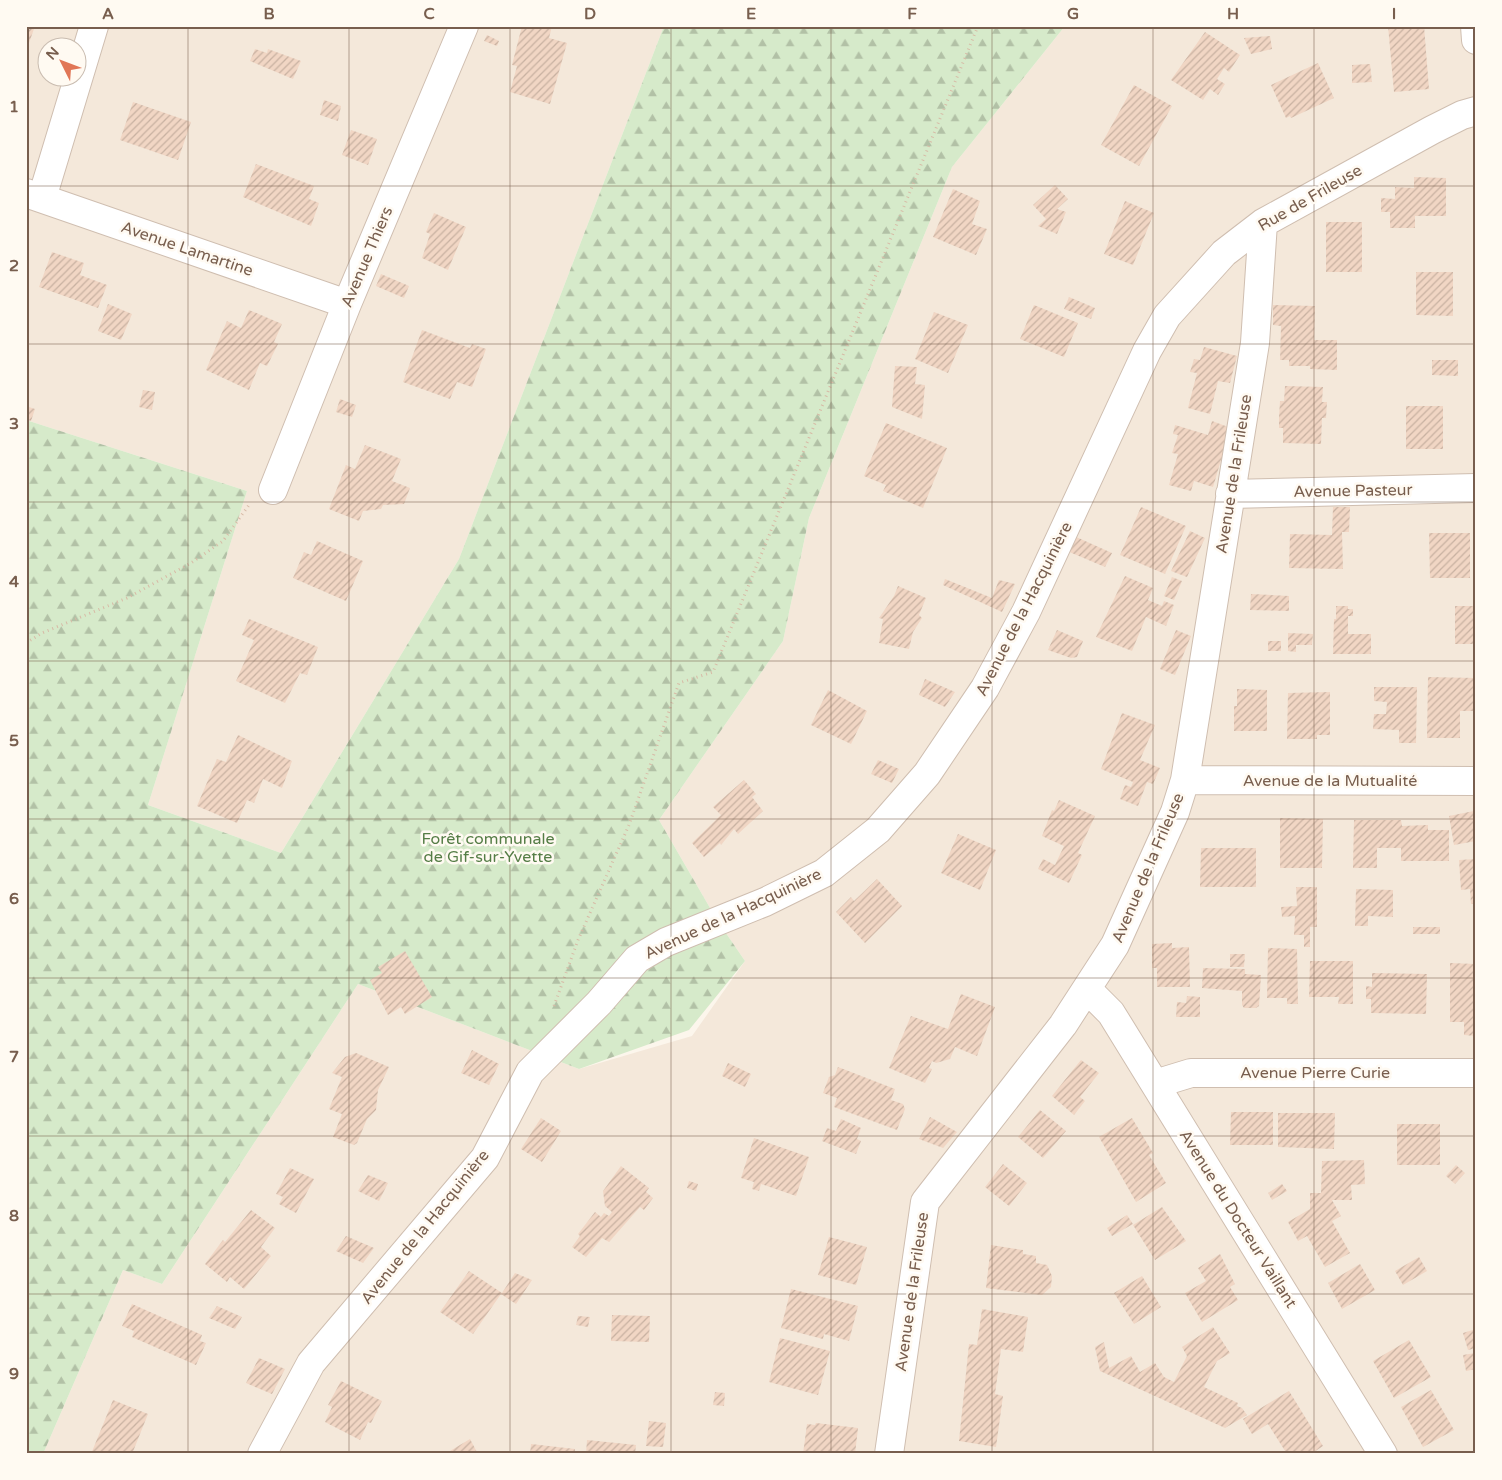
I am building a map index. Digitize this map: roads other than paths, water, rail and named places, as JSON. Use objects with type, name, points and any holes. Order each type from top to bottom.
[{"type":"street","points":[[34,195],[94,26]]},
{"type":"street","name":"Avenue Thiers","points":[[273,490],[347,304],[464,26]]},
{"type":"street","points":[[1475,26],[1476,40]]},
{"type":"street","name":"Rue de Frileuse","points":[[1167,316],[1224,253],[1263,222],[1432,130],[1476,110]]},
{"type":"street","name":"Avenue Lamartine","points":[[34,195],[347,304]]},
{"type":"street","name":"Avenue de la Frileuse","points":[[890,1454],[925,1202],[1063,1025],[1115,946],[1174,812],[1185,780],[1255,343],[1263,222]]},
{"type":"street","name":"Avenue de la Hacquinière","points":[[262,1454],[311,1363],[485,1158],[530,1072],[599,1003],[637,959],[666,942],[765,902],[824,873],[878,830],[927,774],[986,688],[1021,621],[1147,351],[1167,316]]},
{"type":"street","name":"Avenue Pasteur","points":[[1230,494],[1476,488]]},
{"type":"street","name":"Avenue de la Mutualité","points":[[1185,780],[1476,781]]},
{"type":"street","name":"Avenue du Docteur Vaillant","points":[[1087,989],[1111,1013],[1383,1454]]},
{"type":"street","name":"Avenue Pierre Curie","points":[[1155,1084],[1191,1073],[1476,1073]]},
{"type":"park label","name":"Forêt communale de Gif-sur-Yvette","points":[[488,848]]}]
